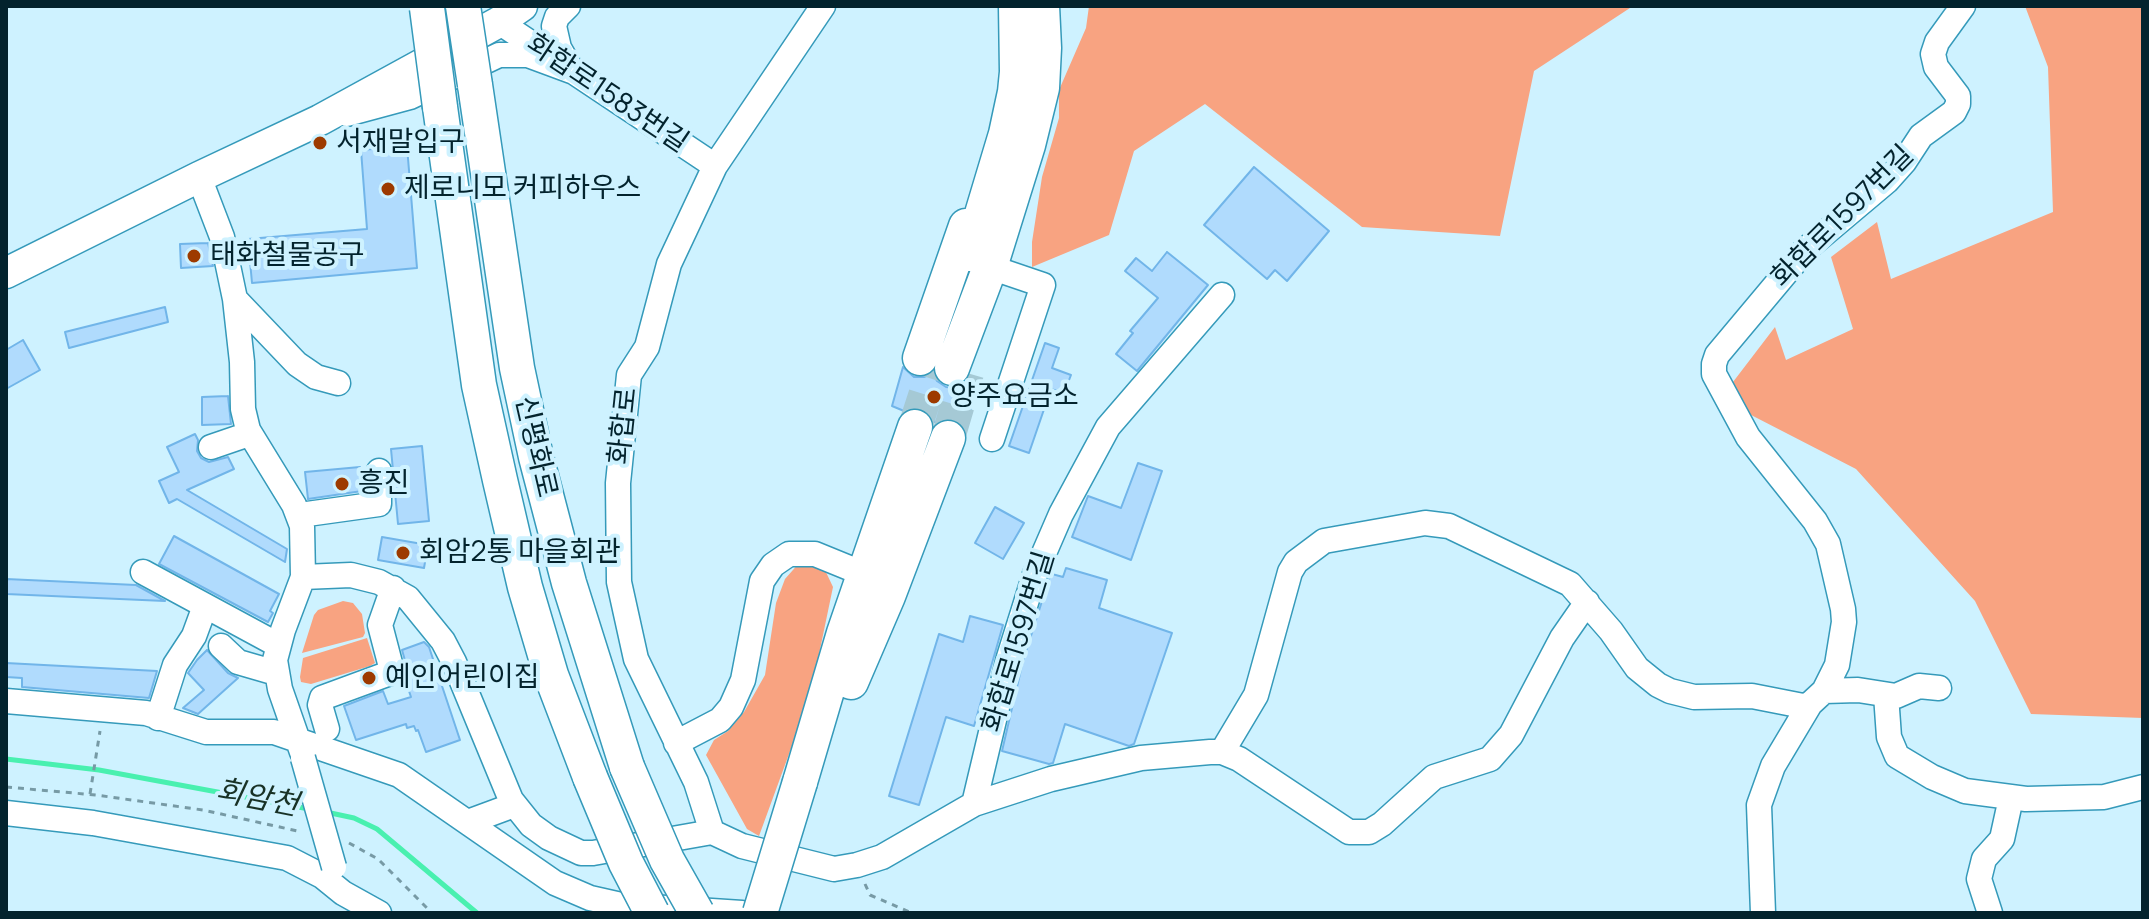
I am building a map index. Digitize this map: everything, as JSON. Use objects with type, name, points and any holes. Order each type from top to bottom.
[{"type":"highway","name":"신평화로","points":[[463,6],[517,368],[536,457],[569,583],[627,767],[667,860],[697,913]]},
{"type":"highway","points":[[1016,6],[1019,131],[996,269],[944,366],[949,328],[1019,131],[1042,88],[1042,6]]},
{"type":"highway","name":"신평화로","points":[[427,7],[479,385],[525,587],[551,675],[590,777],[626,863],[652,913]]},
{"type":"highway","points":[[760,913],[810,783],[851,682],[924,428],[859,572],[844,633],[810,783],[779,913]]},
{"type":"main road","points":[[6,273],[320,120],[511,14]]},
{"type":"street","points":[[568,6],[557,17],[555,38],[574,72]]},
{"type":"street","name":"화합로","points":[[712,832],[696,782],[636,659],[619,582],[618,483],[629,375],[647,347],[669,264],[715,166],[823,6]]},
{"type":"street","name":"화합로1597번길","points":[[1763,913],[1759,805],[1773,766],[1837,665],[1843,609],[1828,544],[1815,521],[1748,437],[1714,374],[1714,364],[1717,355],[1805,250],[1887,181],[1921,136],[1954,112],[1958,96],[1936,67],[1933,54],[1937,42],[1963,6]]},
{"type":"street","name":"화합로1583번길","points":[[511,14],[574,72],[715,166]]},
{"type":"street","points":[[320,120],[410,97],[499,55],[528,55],[574,72]]},
{"type":"street","points":[[199,177],[222,237],[235,299],[242,362],[243,409],[249,434],[300,515],[303,577],[278,645],[276,673],[345,903]]},
{"type":"street","points":[[992,439],[1043,285],[996,269]]},
{"type":"street","name":"화합로1597번길","points":[[974,804],[1009,657],[1035,574],[1061,514],[1108,427],[1222,295]]},
{"type":"street","points":[[235,299],[297,364],[316,377],[338,383]]},
{"type":"street","points":[[211,447],[249,434]]},
{"type":"street","points":[[300,515],[379,504],[379,471]]},
{"type":"street","points":[[1222,752],[1256,695],[1290,572],[1301,557],[1324,541],[1425,523],[1449,526],[1560,578],[1576,589],[1637,668],[1670,691],[1694,697],[1752,696],[1803,706],[1817,697],[1858,690],[1896,696],[1919,686],[1939,688]]},
{"type":"street","points":[[676,743],[720,720],[731,707],[743,680],[762,581],[773,565],[789,554],[815,554],[859,572]]},
{"type":"street","points":[[143,572],[278,645]]},
{"type":"street","points":[[303,577],[351,575],[393,588],[408,598],[443,641],[514,805],[531,825],[549,838],[581,853],[712,832],[742,846],[834,869],[882,857],[974,804],[1051,779],[1141,758],[1222,752],[1239,759],[1349,832],[1369,832],[1434,777],[1490,759],[1511,735],[1562,638],[1587,602]]},
{"type":"street","points":[[327,729],[320,705],[322,698],[390,673],[380,625],[393,588]]},
{"type":"street","points":[[158,718],[175,665],[194,636],[205,606]]},
{"type":"street","points":[[221,646],[238,662],[276,673]]},
{"type":"street","points":[[1886,695],[1892,748],[1906,763],[1965,791],[2011,798],[2104,797],[2143,787]]},
{"type":"street","points":[[6,701],[122,709],[206,732],[274,732],[301,749],[399,775],[555,883],[590,898],[621,905],[742,913]]},
{"type":"street","points":[[1990,913],[1979,879],[1984,859],[2002,839],[2011,798]]},
{"type":"street","points":[[468,822],[514,805]]},
{"type":"street","points":[[6,813],[93,823],[287,858],[322,876],[345,903],[379,913]]},
{"type":"path","points":[[90,794],[98,743]]},
{"type":"path","points":[[6,787],[90,794],[203,810],[308,833]]},
{"type":"path","points":[[339,840],[354,844],[378,859],[432,913]]},
{"type":"path","points":[[882,857],[866,879],[866,891],[912,913]]},
{"type":"shaded area","points":[[1089,6],[1633,6],[1534,71],[1500,236],[1362,227],[1205,104],[1134,151],[1109,235],[1032,267],[1032,242],[1042,177],[1059,118],[1059,90],[1086,28]]},
{"type":"shaded area","points":[[2025,6],[2143,6],[2143,718],[2031,714],[1975,601],[1856,469],[1720,399],[1775,327],[1786,360],[1853,329],[1831,257],[1877,222],[1891,279],[2053,212],[2048,67]]},
{"type":"shaded area","points":[[800,562],[824,568],[833,587],[818,659],[793,743],[759,836],[747,829],[706,755],[714,740],[728,731],[744,712],[765,675],[776,603],[785,579]]},
{"type":"shaded area","points":[[343,601],[353,603],[362,614],[363,637],[302,653],[314,615],[318,610]]},
{"type":"shaded area","points":[[367,638],[375,663],[311,684],[301,682],[303,658]]},
{"type":"building","name":"제로니모 커피하우스","points":[[407,146],[417,268],[252,283],[248,239],[367,229],[361,150]]},
{"type":"building","points":[[1254,167],[1329,231],[1287,281],[1275,270],[1267,279],[1204,225]]},
{"type":"building","points":[[208,243],[213,266],[181,268],[180,244]]},
{"type":"building","points":[[1167,252],[1208,285],[1137,371],[1116,354],[1133,333],[1130,331],[1158,298],[1125,271],[1136,258],[1152,271]]},
{"type":"building","points":[[165,307],[168,322],[69,348],[65,332]]},
{"type":"building","points":[[23,340],[40,370],[6,389],[6,350]]},
{"type":"building","points":[[1045,343],[1059,348],[1052,368],[1071,375],[1064,393],[1051,389],[1029,453],[1009,446]]},
{"type":"building","name":"양주요금소","points":[[903,367],[914,377],[933,373],[937,381],[946,387],[956,388],[965,383],[977,387],[965,429],[954,419],[934,422],[930,413],[921,408],[904,411],[892,406]]},
{"type":"building","points":[[228,396],[231,424],[202,425],[202,397]]},
{"type":"building","points":[[195,434],[201,458],[209,462],[228,457],[234,469],[187,490],[287,549],[285,562],[177,499],[169,503],[159,481],[179,472],[167,447]]},
{"type":"building","points":[[422,446],[429,521],[398,524],[391,449]]},
{"type":"building","points":[[1138,463],[1162,471],[1131,560],[1072,537],[1088,496],[1121,508]]},
{"type":"building","points":[[360,467],[362,491],[308,499],[305,472]]},
{"type":"building","points":[[995,507],[1024,523],[1003,559],[975,543]]},
{"type":"building","points":[[174,536],[279,594],[268,622],[159,564]]},
{"type":"building","name":"회암2통 마을회관","points":[[382,537],[428,545],[424,568],[378,560]]},
{"type":"building","points":[[1066,568],[1107,580],[1099,608],[1172,633],[1134,744],[1129,746],[1065,724],[1053,763],[1049,764],[1002,751],[1023,661],[1049,579],[1052,574],[1063,577]]},
{"type":"building","points":[[6,579],[136,585],[165,601],[6,594]]},
{"type":"building","points":[[970,616],[1003,625],[974,726],[946,717],[919,805],[889,796],[939,634],[963,642]]},
{"type":"building","points":[[424,642],[429,647],[460,740],[426,752],[418,730],[414,726],[407,728],[406,724],[356,740],[344,706],[383,691],[388,704],[411,697],[404,676],[406,664],[402,650]]},
{"type":"building","points":[[207,650],[228,673],[238,678],[198,714],[183,708],[204,690],[188,673]]},
{"type":"building","points":[[6,663],[157,671],[149,698],[22,687],[22,678],[6,677]]},
{"type":"waterway","name":"회암천","points":[[6,759],[99,770],[309,809]]},
{"type":"waterway","name":"회암천","points":[[326,812],[354,818],[377,829],[477,913]]},
{"type":"tunnel","points":[[915,427],[935,365]]},
{"type":"tunnel","points":[[948,438],[967,373]]},
{"type":"place","name":"서재말입구","points":[[320,143]]},
{"type":"place","name":"제로니모 커피하우스","points":[[388,189]]},
{"type":"place","name":"태화철물공구","points":[[194,256]]},
{"type":"place","name":"양주요금소","points":[[934,397]]},
{"type":"place","name":"흥진","points":[[342,484]]},
{"type":"place","name":"회암2통 마을회관","points":[[403,553]]},
{"type":"place","name":"예인어린이집","points":[[369,678]]}]
